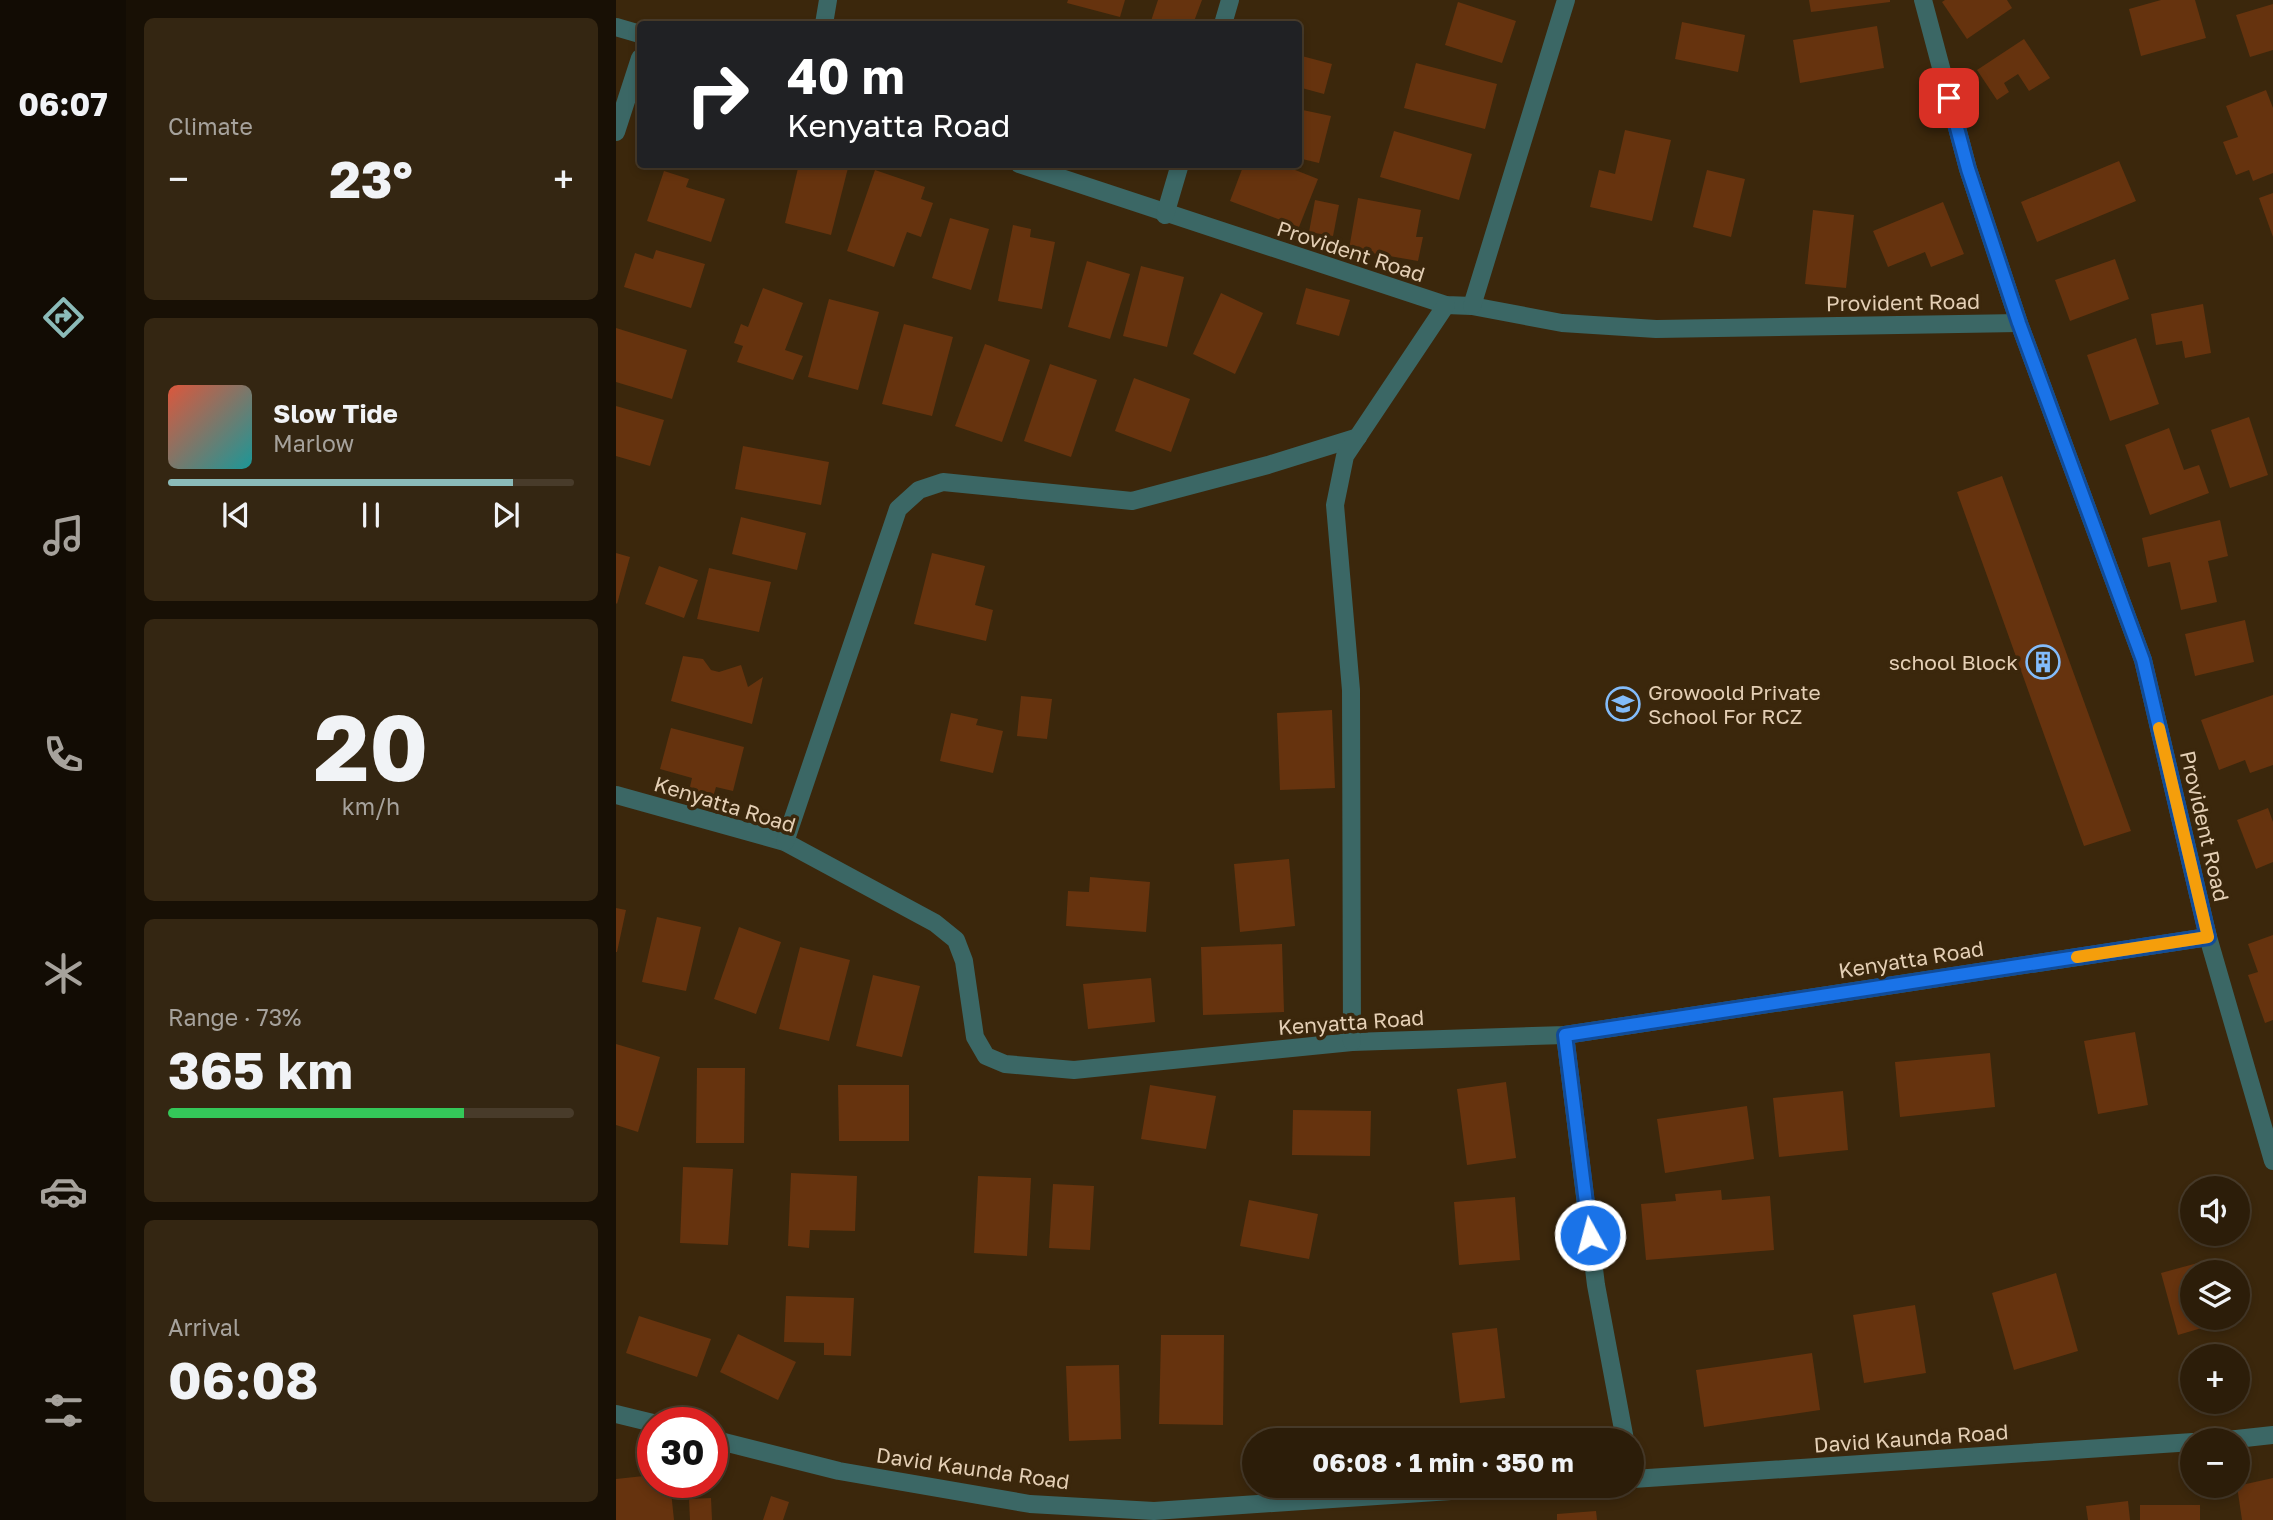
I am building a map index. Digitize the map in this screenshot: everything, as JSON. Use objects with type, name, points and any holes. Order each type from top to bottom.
[{"type":"street","points":[[824,21],[828,0]]},
{"type":"street","points":[[1224,21],[1230,0]]},
{"type":"street","points":[[1472,306],[1566,0]]},
{"type":"street","points":[[1923,0],[1968,169],[2019,323]]},
{"type":"street","points":[[616,27],[637,33]]},
{"type":"street","points":[[616,132],[637,67]]},
{"type":"street","name":"Provident Road","points":[[1030,168],[1165,215],[1446,305],[1472,306],[1562,323],[1656,329],[2019,323],[2143,660],[2208,937],[2273,1161]]},
{"type":"street","points":[[1165,215],[1179,168]]},
{"type":"street","points":[[1352,1042],[1351,690],[1335,505],[1345,456],[1446,305]]},
{"type":"street","points":[[785,842],[898,509],[919,490],[943,482],[1132,501],[1230,476],[1358,437]]},
{"type":"street","name":"Kenyatta Road","points":[[616,795],[785,842],[935,923],[956,940],[964,961],[975,1037],[986,1056],[1005,1064],[1074,1070],[1352,1042],[1565,1035],[2208,937]]},
{"type":"street","points":[[1565,1035],[1596,1285],[1623,1428]]},
{"type":"street","points":[[616,1414],[637,1419]]},
{"type":"street","points":[[2250,1438],[2273,1435]]},
{"type":"street","name":"David Kaunda Road","points":[[728,1442],[839,1471],[1017,1502],[1154,1511],[1347,1498]]},
{"type":"street","name":"David Kaunda Road","points":[[1644,1478],[2180,1443]]},
{"type":"building","points":[[1068,0],[1125,0],[1120,17],[1067,3]]},
{"type":"building","points":[[1158,0],[1202,0],[1194,21],[1151,21]]},
{"type":"building","points":[[1809,0],[1890,0],[1890,2],[1811,12]]},
{"type":"building","points":[[2007,0],[2012,8],[1967,39],[1942,2]]},
{"type":"building","points":[[2161,0],[2195,0],[2206,38],[2141,56],[2129,9]]},
{"type":"building","points":[[1458,2],[1516,21],[1502,63],[1445,45]]},
{"type":"building","points":[[2273,4],[2273,50],[2250,57],[2236,15]]},
{"type":"building","points":[[1682,22],[1745,35],[1738,72],[1675,59]]},
{"type":"building","points":[[1877,26],[1884,68],[1800,83],[1793,40]]},
{"type":"building","points":[[2024,39],[2050,78],[2029,91],[2018,74],[2004,83],[2009,92],[1997,100],[1977,70]]},
{"type":"building","points":[[1302,56],[1332,64],[1324,94],[1302,88]]},
{"type":"building","points":[[1416,63],[1497,84],[1485,129],[1404,108]]},
{"type":"building","points":[[2266,90],[2273,108],[2273,173],[2253,181],[2249,170],[2236,175],[2223,142],[2238,137],[2226,106]]},
{"type":"building","points":[[1302,110],[1331,116],[1319,163],[1302,159]]},
{"type":"building","points":[[1625,130],[1671,140],[1652,221],[1590,207],[1599,170],[1615,174]]},
{"type":"building","points":[[1394,131],[1472,154],[1459,200],[1380,177]]},
{"type":"building","points":[[2119,161],[2136,201],[2037,242],[2021,202]]},
{"type":"building","points":[[798,168],[848,168],[831,235],[785,223]]},
{"type":"building","points":[[1242,168],[1290,168],[1318,179],[1299,227],[1230,201]]},
{"type":"building","points":[[875,170],[925,187],[921,199],[933,203],[921,237],[907,232],[894,267],[847,251]]},
{"type":"building","points":[[1707,170],[1745,179],[1731,237],[1693,227]]},
{"type":"building","points":[[664,171],[689,179],[686,187],[725,199],[711,242],[647,221]]},
{"type":"building","points":[[2273,193],[2273,237],[2259,198]]},
{"type":"building","points":[[1358,198],[1421,210],[1416,237],[1423,237],[1418,261],[1349,249]]},
{"type":"building","points":[[1315,200],[1339,205],[1333,236],[1309,232]]},
{"type":"building","points":[[1943,202],[1964,254],[1931,267],[1925,252],[1888,267],[1873,231]]},
{"type":"building","points":[[1813,210],[1854,215],[1846,288],[1805,284]]},
{"type":"building","points":[[950,218],[989,229],[971,290],[932,278]]},
{"type":"building","points":[[1013,225],[1031,229],[1030,237],[1055,242],[1042,309],[998,301]]},
{"type":"building","points":[[656,250],[705,264],[691,308],[624,287],[635,253],[653,259]]},
{"type":"building","points":[[2115,259],[2129,299],[2070,321],[2055,280]]},
{"type":"building","points":[[1087,261],[1130,274],[1110,339],[1068,327]]},
{"type":"building","points":[[1141,266],[1184,277],[1167,347],[1123,336]]},
{"type":"building","points":[[763,288],[803,303],[785,350],[803,356],[793,380],[737,362],[743,346],[734,343],[741,324],[748,327]]},
{"type":"building","points":[[1306,288],[1350,300],[1339,336],[1296,324]]},
{"type":"building","points":[[1221,293],[1263,313],[1235,374],[1193,354]]},
{"type":"building","points":[[829,299],[879,312],[858,390],[808,377]]},
{"type":"building","points":[[2203,304],[2211,353],[2185,358],[2182,341],[2156,345],[2151,314]]},
{"type":"building","points":[[904,324],[953,337],[932,416],[882,404]]},
{"type":"building","points":[[616,328],[687,350],[672,399],[616,382]]},
{"type":"building","points":[[2136,338],[2159,404],[2110,421],[2087,355]]},
{"type":"building","points":[[985,344],[1030,360],[1002,442],[955,426]]},
{"type":"building","points":[[1050,364],[1097,380],[1071,457],[1024,441]]},
{"type":"building","points":[[1134,378],[1190,399],[1171,452],[1115,431]]},
{"type":"building","points":[[616,406],[664,420],[650,466],[616,456]]},
{"type":"building","points":[[2249,417],[2268,475],[2230,488],[2211,430]]},
{"type":"building","points":[[2169,428],[2184,470],[2199,465],[2209,493],[2150,515],[2125,445]]},
{"type":"building","points":[[743,446],[829,462],[821,505],[735,489]]},
{"type":"building","name":"school Block","points":[[2002,476],[2131,831],[2084,846],[1957,492]]},
{"type":"building","points":[[741,517],[806,533],[797,570],[732,554]]},
{"type":"building","points":[[2220,520],[2228,556],[2208,561],[2217,602],[2181,610],[2170,562],[2148,567],[2142,538]]},
{"type":"building","points":[[616,553],[630,557],[617,604],[616,603]]},
{"type":"building","points":[[932,553],[985,566],[975,605],[993,610],[986,641],[914,624]]},
{"type":"building","points":[[659,566],[698,580],[684,618],[645,604]]},
{"type":"building","points":[[709,568],[771,582],[759,632],[697,619]]},
{"type":"building","points":[[2245,620],[2254,662],[2195,676],[2185,634]]},
{"type":"building","points":[[683,656],[703,659],[711,670],[719,672],[741,665],[748,687],[763,677],[752,724],[671,701]]},
{"type":"building","points":[[2273,695],[2273,765],[2250,773],[2245,760],[2219,770],[2201,720]]},
{"type":"building","points":[[1021,696],[1052,699],[1047,739],[1017,736]]},
{"type":"building","points":[[1332,710],[1335,788],[1280,790],[1277,713]]},
{"type":"building","points":[[951,713],[978,719],[976,725],[1003,731],[993,773],[940,761]]},
{"type":"building","points":[[671,728],[744,747],[733,791],[716,787],[713,797],[689,791],[692,778],[660,769]]},
{"type":"building","points":[[2268,808],[2273,822],[2273,862],[2256,869],[2237,820]]},
{"type":"building","points":[[1289,859],[1295,926],[1240,932],[1234,864]]},
{"type":"building","points":[[1090,877],[1150,882],[1146,932],[1066,926],[1068,891],[1089,892]]},
{"type":"building","points":[[616,908],[626,910],[617,952],[616,952]]},
{"type":"building","points":[[657,917],[701,927],[686,991],[642,982]]},
{"type":"building","points":[[739,927],[781,942],[756,1014],[714,999]]},
{"type":"building","points":[[2273,935],[2273,1020],[2265,1023],[2248,975],[2258,972],[2248,944]]},
{"type":"building","points":[[1282,944],[1284,1012],[1203,1015],[1201,947]]},
{"type":"building","points":[[800,947],[850,960],[829,1041],[779,1029]]},
{"type":"building","points":[[873,975],[920,986],[902,1057],[856,1046]]},
{"type":"building","points":[[1151,978],[1155,1022],[1088,1029],[1083,984]]},
{"type":"building","points":[[2135,1032],[2148,1105],[2098,1114],[2084,1041]]},
{"type":"building","points":[[616,1044],[660,1057],[638,1132],[616,1125]]},
{"type":"building","points":[[1990,1053],[1995,1107],[1900,1117],[1895,1062]]},
{"type":"building","points":[[697,1068],[745,1068],[744,1143],[696,1143]]},
{"type":"building","points":[[1506,1082],[1516,1158],[1467,1165],[1457,1089]]},
{"type":"building","points":[[838,1085],[909,1085],[909,1141],[839,1141]]},
{"type":"building","points":[[1150,1085],[1216,1096],[1206,1149],[1141,1139]]},
{"type":"building","points":[[1843,1091],[1848,1150],[1779,1157],[1773,1098]]},
{"type":"building","points":[[1747,1106],[1754,1159],[1665,1173],[1657,1119]]},
{"type":"building","points":[[1293,1110],[1371,1111],[1370,1156],[1292,1155]]},
{"type":"building","points":[[683,1167],[733,1169],[728,1245],[680,1243]]},
{"type":"building","points":[[791,1173],[857,1176],[855,1231],[810,1230],[809,1248],[788,1246]]},
{"type":"building","points":[[978,1176],[1031,1178],[1027,1256],[974,1253]]},
{"type":"building","points":[[1053,1184],[1094,1186],[1090,1250],[1049,1248]]},
{"type":"building","points":[[1721,1190],[1722,1200],[1770,1196],[1774,1250],[1646,1260],[1641,1204],[1676,1201],[1675,1194]]},
{"type":"building","points":[[1515,1197],[1520,1260],[1459,1265],[1454,1202]]},
{"type":"building","points":[[1249,1200],[1318,1214],[1309,1259],[1240,1246]]},
{"type":"building","points":[[2180,1268],[2180,1330],[2195,1330],[2178,1335],[2161,1273]]},
{"type":"building","points":[[2056,1273],[2078,1351],[2014,1370],[1992,1293]]},
{"type":"building","points":[[786,1296],[854,1298],[851,1356],[824,1355],[824,1343],[784,1342]]},
{"type":"building","points":[[1915,1305],[1926,1373],[1864,1383],[1853,1315]]},
{"type":"building","points":[[639,1316],[711,1339],[697,1377],[626,1353]]},
{"type":"building","points":[[1497,1328],[1505,1398],[1460,1403],[1452,1333]]},
{"type":"building","points":[[738,1334],[796,1362],[778,1400],[720,1372]]},
{"type":"building","points":[[1161,1335],[1224,1335],[1223,1425],[1159,1424]]},
{"type":"building","points":[[1812,1353],[1820,1410],[1704,1427],[1696,1370]]},
{"type":"building","points":[[1119,1365],[1121,1439],[1069,1441],[1066,1366]]},
{"type":"building","points":[[637,1477],[637,1498],[672,1498],[674,1520],[616,1520],[616,1479]]},
{"type":"building","points":[[2273,1478],[2273,1520],[2242,1520],[2239,1498],[2250,1498],[2250,1483]]},
{"type":"building","points":[[771,1496],[789,1502],[783,1520],[763,1520]]},
{"type":"building","points":[[711,1498],[712,1520],[690,1520],[689,1499]]},
{"type":"building","points":[[2128,1501],[2130,1520],[2088,1520],[2086,1506]]},
{"type":"building","points":[[2140,1505],[2200,1505],[2200,1520],[2140,1520]]},
{"type":"building","points":[[1596,1511],[1597,1520],[1557,1520],[1557,1514]]},
{"type":"slow traffic","points":[[2077,957],[2208,937],[2159,728]]},
{"type":"place","name":"school Block","points":[[2043,662]]},
{"type":"place","name":"Growoold Private School For RCZ","points":[[1623,704]]},
{"type":"route","points":[[1590,1235],[1565,1035],[2208,937],[2143,660],[2019,323],[1968,169],[1949,98]]}]
